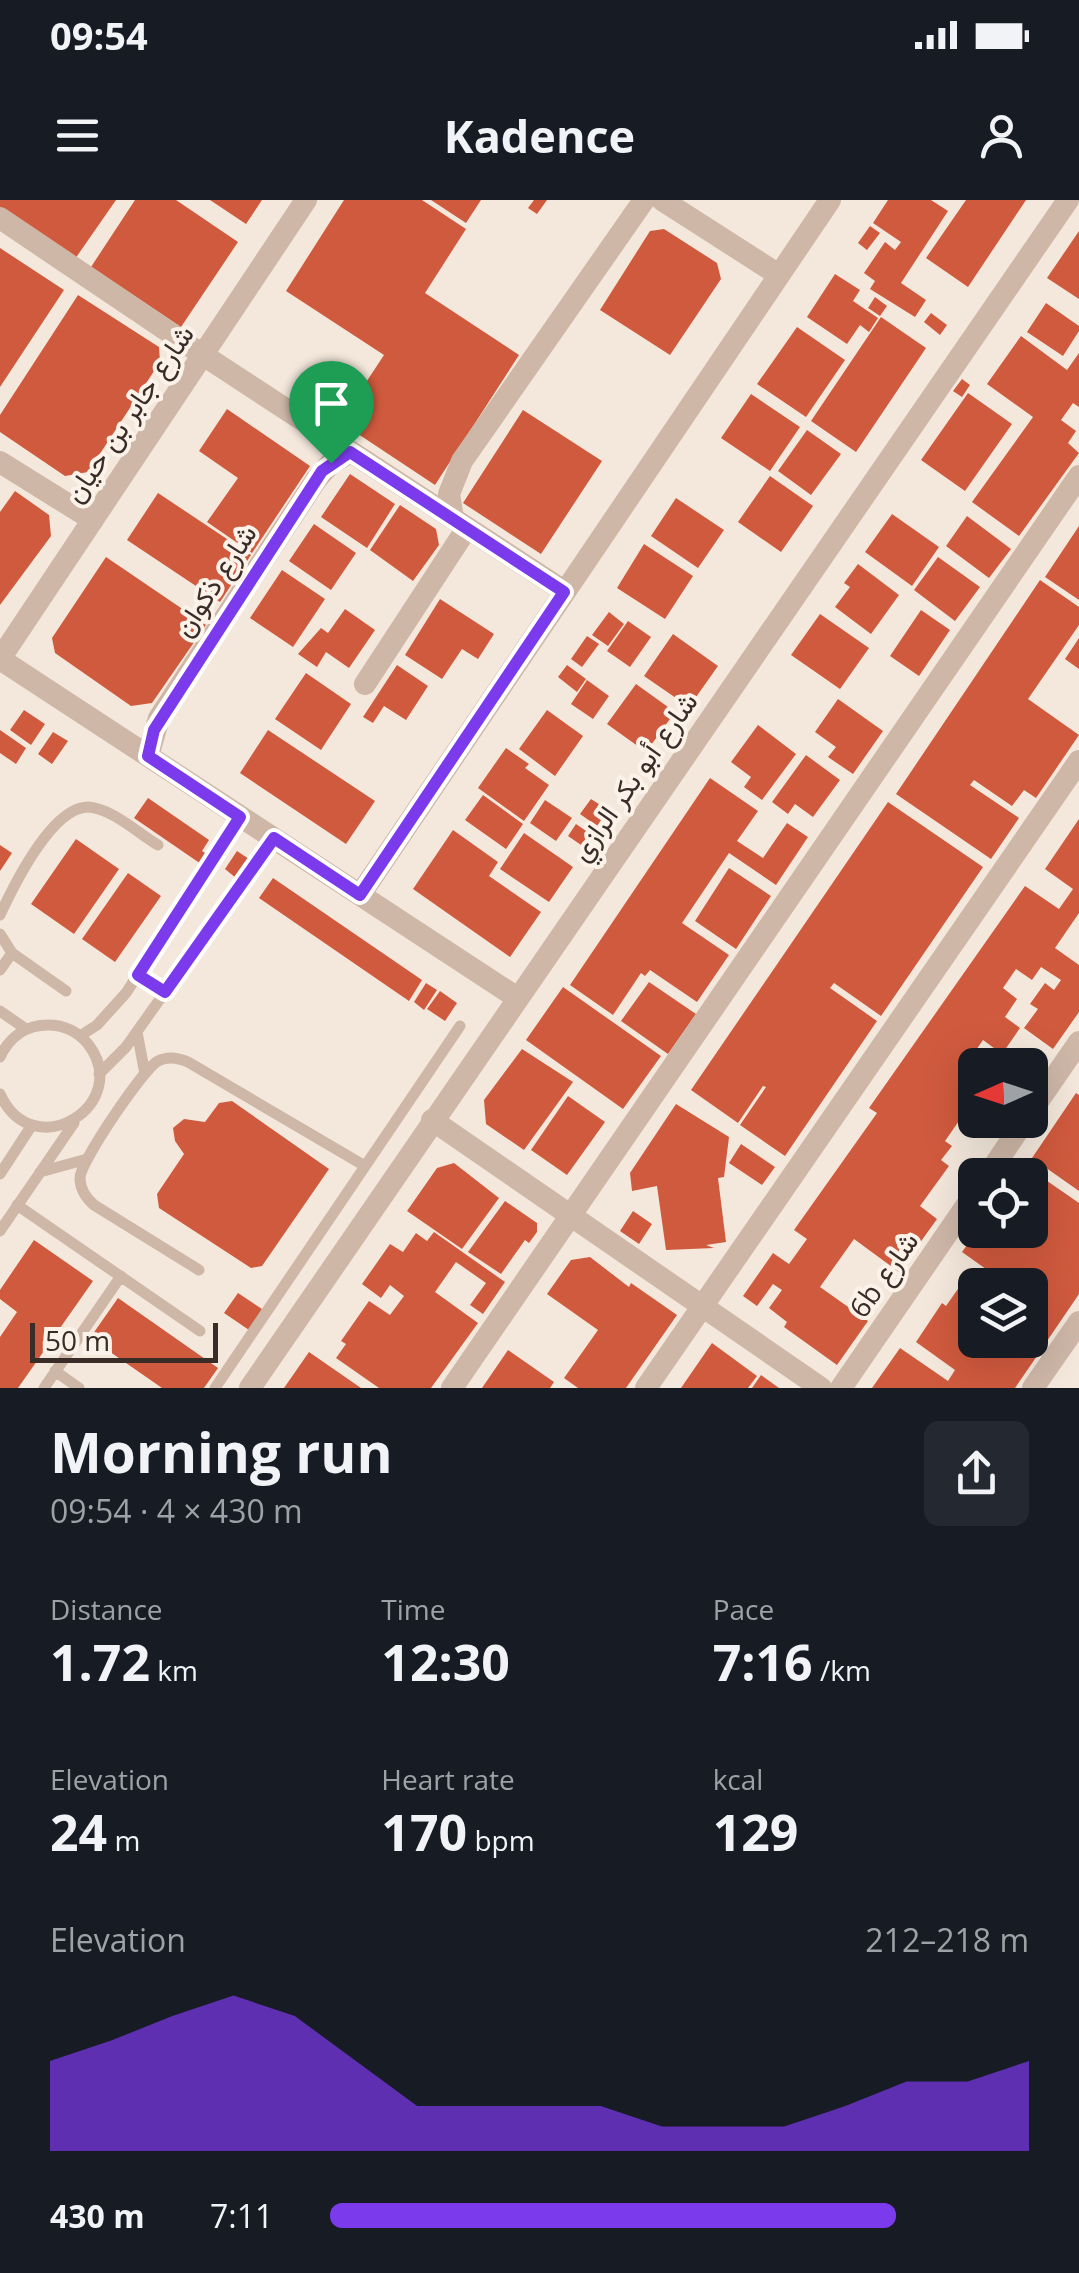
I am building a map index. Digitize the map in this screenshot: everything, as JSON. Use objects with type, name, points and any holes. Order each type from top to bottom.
[{"type":"street","name":"شارع جابر بن حيان","points":[[0,659],[306,200]]},
{"type":"street","points":[[460,523],[449,494],[462,461],[644,200]]},
{"type":"street","points":[[662,200],[779,276]]},
{"type":"street","points":[[360,895],[830,200]]},
{"type":"street","name":"شارع أبو بكر الرازي","points":[[250,1388],[1068,200]]},
{"type":"street","points":[[0,218],[564,592]]},
{"type":"street","name":"شارع ذكوان","points":[[148,756],[160,718],[305,496],[322,471],[350,452]]},
{"type":"street","points":[[0,462],[93,520]]},
{"type":"street","points":[[452,1388],[1079,476]]},
{"type":"street","points":[[365,684],[460,523]]},
{"type":"street","points":[[0,659],[516,997]]},
{"type":"street","points":[[646,1388],[1079,762]]},
{"type":"street","points":[[1048,1088],[1079,1042]]},
{"type":"street","points":[[432,1120],[820,1388]]},
{"type":"street","name":"6b شارع","points":[[841,1388],[958,1218]]},
{"type":"street","points":[[1034,1388],[1079,1322]]},
{"type":"lane","points":[[0,914],[52,827],[73,810],[100,810],[158,845]]},
{"type":"lane","points":[[80,1036],[113,1010],[240,817]]},
{"type":"lane","points":[[99,1074],[137,1032],[274,838]]},
{"type":"lane","points":[[0,934],[12,954],[66,991]]},
{"type":"lane","points":[[0,970],[12,954]]},
{"type":"lane","points":[[138,975],[165,992]]},
{"type":"lane","points":[[0,1011],[26,1029]]},
{"type":"lane","points":[[0,1057],[5,1047],[26,1029],[54,1024],[80,1036],[97,1060],[99,1074],[97,1091],[89,1106],[0,1230]]},
{"type":"lane","points":[[214,1388],[460,1026]]},
{"type":"lane","points":[[137,1032],[145,1074]]},
{"type":"lane","points":[[199,1270],[86,1198],[80,1179],[86,1160],[145,1074],[159,1060],[179,1058],[365,1166]]},
{"type":"lane","points":[[0,1094],[15,1116],[32,1126],[58,1126],[77,1118]]},
{"type":"lane","points":[[0,1174],[32,1126]]},
{"type":"lane","points":[[40,1172],[86,1160]]},
{"type":"lane","points":[[0,1206],[15,1209],[200,1331]]},
{"type":"lane","points":[[44,1388],[121,1276]]},
{"type":"lane","points":[[56,1371],[78,1388]]},
{"type":"building","points":[[0,200],[116,200],[75,259],[0,210]]},
{"type":"building","points":[[135,200],[176,200],[238,242],[181,327],[91,267]]},
{"type":"building","points":[[210,200],[262,200],[246,224]]},
{"type":"building","points":[[344,200],[422,200],[466,229],[425,293],[519,355],[435,485],[340,422],[384,355],[286,291]]},
{"type":"building","points":[[431,200],[481,200],[466,223]]},
{"type":"building","points":[[534,200],[547,200],[537,214],[528,208]]},
{"type":"building","points":[[888,200],[931,200],[948,211],[901,283],[926,300],[915,317],[870,289],[875,281],[864,273],[885,242],[895,250],[901,242],[873,223]]},
{"type":"building","points":[[966,200],[1026,200],[968,287],[926,258]]},
{"type":"building","points":[[870,226],[880,233],[867,250],[858,243]]},
{"type":"building","points":[[664,229],[717,263],[721,279],[670,355],[600,310],[650,231]]},
{"type":"building","points":[[1079,231],[1079,299],[1047,278]]},
{"type":"building","points":[[0,248],[64,290],[0,387]]},
{"type":"building","points":[[835,274],[860,290],[853,301],[878,318],[869,332],[860,325],[847,344],[807,317]]},
{"type":"building","points":[[78,295],[159,347],[160,362],[88,472],[65,476],[0,432],[0,415]]},
{"type":"building","points":[[875,297],[887,306],[880,316],[868,308]]},
{"type":"building","points":[[1046,303],[1079,326],[1063,356],[1027,332]]},
{"type":"building","points":[[931,313],[947,325],[940,335],[924,322]]},
{"type":"building","points":[[881,317],[926,348],[856,452],[811,421]]},
{"type":"building","points":[[797,327],[845,360],[806,417],[757,384]]},
{"type":"building","points":[[1021,336],[1067,370],[1079,353],[1079,407],[1073,403],[1061,420],[1076,431],[1068,443],[1079,453],[1019,536],[972,502],[1033,417],[987,384]]},
{"type":"building","points":[[962,379],[970,385],[962,397],[953,391]]},
{"type":"building","points":[[968,393],[1012,424],[965,491],[921,460]]},
{"type":"building","points":[[751,394],[800,427],[770,471],[721,438]]},
{"type":"building","points":[[227,409],[310,466],[252,553],[207,522],[238,478],[199,451]]},
{"type":"building","points":[[523,410],[602,461],[541,554],[463,503]]},
{"type":"building","points":[[807,430],[841,454],[811,495],[778,471]]},
{"type":"building","points":[[350,474],[395,504],[367,548],[321,517]]},
{"type":"building","points":[[770,476],[813,506],[781,552],[738,522]]},
{"type":"building","points":[[15,491],[49,515],[51,536],[0,605],[0,512]]},
{"type":"building","points":[[158,493],[251,555],[220,602],[127,540]]},
{"type":"building","points":[[676,498],[724,530],[698,568],[651,536]]},
{"type":"building","points":[[400,505],[436,529],[439,545],[413,581],[370,550]]},
{"type":"building","points":[[892,514],[939,547],[912,586],[865,552]]},
{"type":"building","points":[[967,516],[1011,549],[989,578],[946,546]]},
{"type":"building","points":[[314,524],[356,553],[331,590],[289,561]]},
{"type":"building","points":[[1079,526],[1079,600],[1045,577]]},
{"type":"building","points":[[644,544],[693,576],[665,619],[617,588]]},
{"type":"building","points":[[106,557],[206,625],[152,703],[131,706],[55,653],[52,638]]},
{"type":"building","points":[[938,557],[980,587],[955,621],[914,590]]},
{"type":"building","points":[[858,564],[899,595],[871,634],[835,607],[850,587],[844,583]]},
{"type":"building","points":[[282,570],[325,599],[293,647],[250,618]]},
{"type":"building","points":[[1040,580],[1079,607],[1079,625],[1028,699],[1079,735],[1036,798],[1024,790],[1012,806],[974,780],[970,785],[1019,818],[991,859],[896,794]]},
{"type":"building","points":[[440,599],[494,634],[478,659],[462,649],[442,679],[405,655]]},
{"type":"building","points":[[345,609],[375,630],[349,668],[326,652],[317,667],[298,654],[321,628],[328,633]]},
{"type":"building","points":[[921,610],[950,630],[919,676],[890,656]]},
{"type":"building","points":[[609,612],[624,624],[608,646],[592,635]]},
{"type":"building","points":[[820,614],[869,648],[840,689],[791,655]]},
{"type":"building","points":[[628,621],[651,637],[630,667],[607,651]]},
{"type":"building","points":[[673,634],[718,666],[689,707],[644,676]]},
{"type":"building","points":[[587,636],[599,644],[582,667],[571,659]]},
{"type":"building","points":[[1079,638],[1079,669],[1065,659]]},
{"type":"building","points":[[397,665],[428,686],[406,720],[384,706],[373,723],[363,717]]},
{"type":"building","points":[[567,665],[586,679],[577,692],[558,677]]},
{"type":"building","points":[[306,673],[351,704],[321,750],[275,719]]},
{"type":"building","points":[[587,680],[609,696],[593,719],[571,704]]},
{"type":"building","points":[[636,684],[675,712],[646,752],[607,724]]},
{"type":"building","points":[[838,699],[883,731],[853,774],[828,757],[836,747],[815,732]]},
{"type":"building","points":[[24,710],[45,724],[31,745],[10,730]]},
{"type":"building","points":[[547,710],[583,736],[555,776],[519,749]]},
{"type":"building","points":[[758,725],[796,754],[762,800],[744,787],[751,777],[731,762]]},
{"type":"building","points":[[0,730],[26,748],[16,764],[0,753]]},
{"type":"building","points":[[268,730],[375,801],[346,844],[240,773]]},
{"type":"building","points":[[53,732],[68,741],[52,764],[38,754]]},
{"type":"building","points":[[506,748],[549,785],[524,821],[478,788]]},
{"type":"building","points":[[806,755],[840,780],[813,817],[795,804],[788,814],[772,802]]},
{"type":"building","points":[[710,778],[758,811],[737,841],[763,858],[787,823],[808,837],[776,885],[729,853],[682,923],[729,955],[697,1002],[650,970],[645,976],[641,973],[613,1015],[570,985]]},
{"type":"building","points":[[483,795],[523,824],[506,849],[465,820]]},
{"type":"building","points":[[148,798],[209,840],[202,851],[208,855],[201,864],[134,818]]},
{"type":"building","points":[[591,799],[608,810],[597,826],[580,814]]},
{"type":"building","points":[[545,800],[572,818],[556,841],[530,823]]},
{"type":"building","points":[[888,802],[983,867],[881,1016],[834,983],[830,988],[877,1021],[785,1156],[740,1125],[766,1087],[738,1123],[691,1090]]},
{"type":"building","points":[[1079,819],[1079,913],[1055,948],[1079,965],[1079,1012],[1053,1049],[1024,1028],[1038,1009],[1030,1004],[1045,983],[1054,990],[1061,980],[1041,967],[1032,980],[1016,969],[1003,988],[1017,999],[1005,1017],[1020,1028],[1006,1048],[994,1048],[983,1040],[977,1048],[958,1048],[958,1122],[945,1141],[952,1146],[941,1160],[949,1166],[920,1206],[937,1219],[899,1272],[854,1239],[820,1287],[868,1321],[837,1365],[784,1327],[787,1322],[769,1308],[782,1290],[773,1284],[757,1306],[743,1296],[773,1253],[789,1264],[807,1239],[794,1230],[877,1113],[869,1108],[1025,886],[1059,909],[1073,889],[1045,869]]},
{"type":"building","points":[[576,824],[592,835],[584,847],[568,836]]},
{"type":"building","points":[[453,830],[498,862],[489,876],[541,912],[510,957],[413,889]]},
{"type":"building","points":[[524,833],[573,867],[549,902],[500,869]]},
{"type":"building","points":[[76,839],[119,869],[74,934],[31,904]]},
{"type":"building","points":[[0,845],[12,853],[0,871]]},
{"type":"building","points":[[237,851],[249,859],[236,878],[225,869]]},
{"type":"building","points":[[729,868],[771,896],[736,949],[695,921]]},
{"type":"building","points":[[128,873],[161,896],[115,962],[82,939]]},
{"type":"building","points":[[273,878],[422,980],[409,1001],[259,898]]},
{"type":"building","points":[[649,982],[696,1014],[668,1054],[621,1021]]},
{"type":"building","points":[[426,983],[437,990],[424,1010],[414,1002]]},
{"type":"building","points":[[563,987],[661,1056],[623,1109],[526,1040]]},
{"type":"building","points":[[440,991],[457,1003],[445,1021],[427,1009]]},
{"type":"building","points":[[522,1049],[573,1082],[524,1150],[486,1124],[484,1100]]},
{"type":"building","points":[[1076,1093],[1079,1095],[1079,1191],[1048,1169],[1048,1158],[1032,1158]]},
{"type":"building","points":[[568,1096],[605,1122],[567,1175],[531,1150]]},
{"type":"building","points":[[232,1101],[329,1169],[262,1266],[251,1268],[159,1208],[157,1194],[184,1154],[175,1141],[173,1128],[184,1119],[205,1122],[219,1103]]},
{"type":"building","points":[[676,1104],[729,1137],[724,1177],[718,1178],[726,1242],[706,1245],[714,1248],[666,1250],[657,1186],[632,1191],[630,1173]]},
{"type":"building","points":[[741,1144],[775,1167],[762,1185],[729,1163]]},
{"type":"building","points":[[454,1163],[499,1198],[462,1249],[407,1211],[437,1168]]},
{"type":"building","points":[[1048,1182],[1079,1203],[1079,1294],[1048,1340],[1048,1268],[985,1268],[962,1252],[965,1248],[1048,1248]]},
{"type":"building","points":[[505,1201],[537,1223],[537,1232],[529,1243],[525,1240],[501,1274],[468,1252]]},
{"type":"building","points":[[633,1211],[652,1224],[639,1244],[620,1231]]},
{"type":"building","points":[[434,1232],[505,1282],[483,1314],[470,1305],[486,1283],[456,1262],[435,1292],[478,1323],[431,1388],[379,1388],[336,1358],[346,1344],[341,1341],[369,1301],[390,1315],[404,1296],[390,1285],[381,1298],[362,1284],[390,1244],[403,1252],[416,1233],[427,1241]]},
{"type":"building","points":[[34,1240],[93,1281],[18,1388],[0,1388],[0,1337],[17,1312],[0,1299],[0,1290]]},
{"type":"building","points":[[590,1257],[629,1287],[631,1283],[677,1315],[626,1388],[578,1388],[564,1378],[598,1330],[547,1294],[571,1260]]},
{"type":"building","points":[[958,1289],[958,1358],[1036,1358],[1015,1388],[872,1388],[900,1348],[948,1381],[955,1370],[916,1342],[942,1303],[946,1306]]},
{"type":"building","points":[[238,1293],[262,1309],[249,1330],[224,1313]]},
{"type":"building","points":[[118,1298],[218,1368],[204,1388],[162,1388],[90,1338]]},
{"type":"building","points":[[712,1343],[757,1376],[748,1388],[681,1388]]},
{"type":"building","points":[[508,1350],[554,1382],[550,1388],[482,1388]]},
{"type":"building","points":[[309,1352],[361,1388],[284,1388]]},
{"type":"building","points":[[761,1375],[779,1388],[752,1388]]},
{"type":"route","points":[[350,452],[564,592],[360,895],[274,838],[165,992],[138,975],[240,817],[148,756],[154,730],[316,480],[331,463],[350,452]]}]
